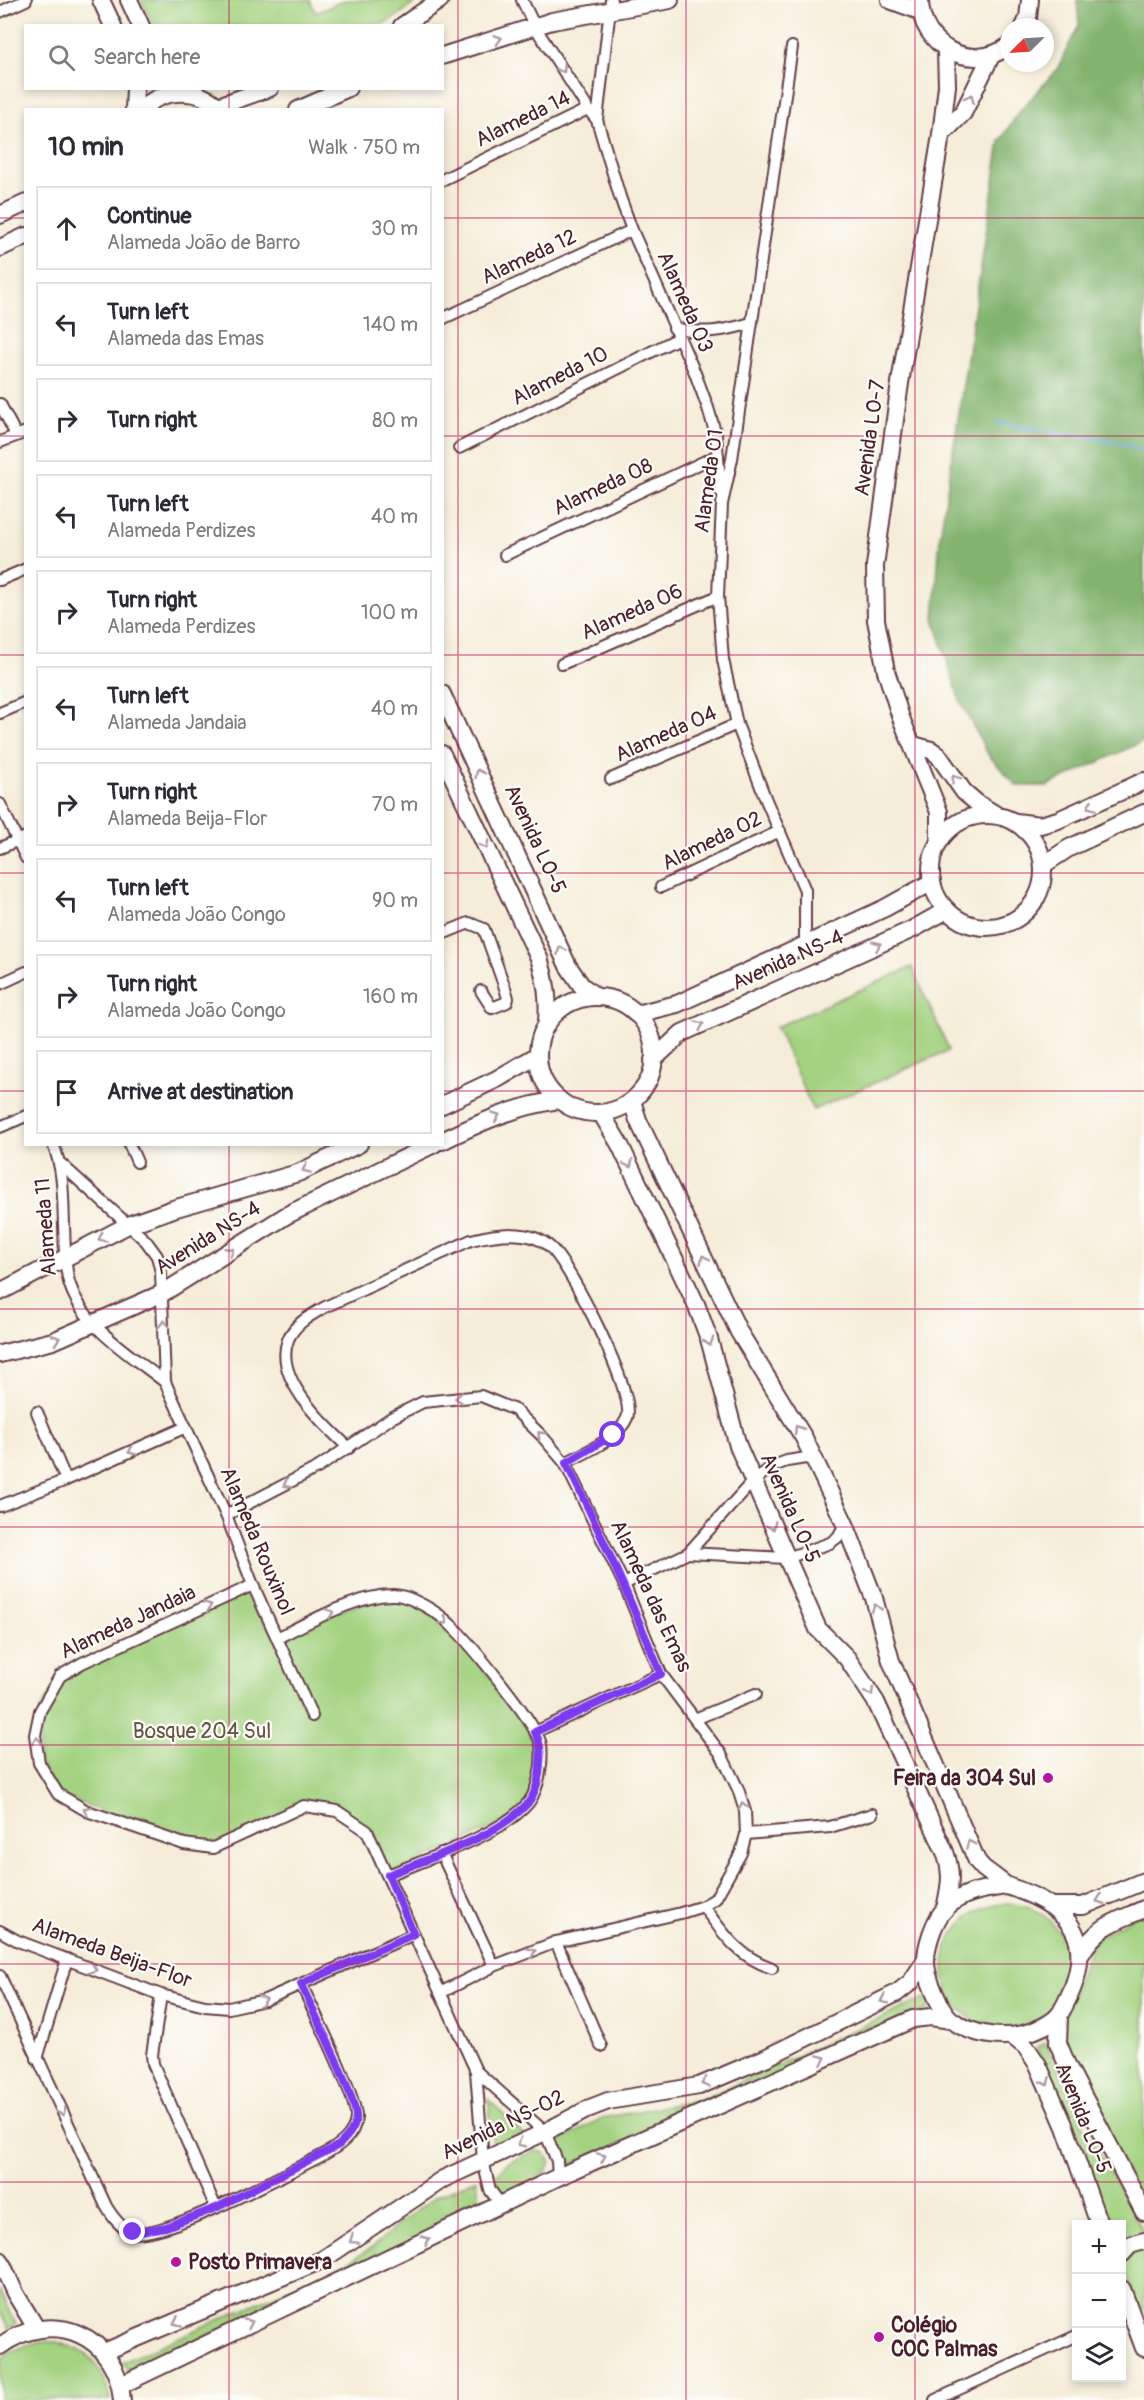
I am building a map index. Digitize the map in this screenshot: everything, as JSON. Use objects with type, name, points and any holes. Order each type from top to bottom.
[{"type":"street","points":[[0,12],[26,0]]},
{"type":"street","points":[[101,0],[111,24]]},
{"type":"street","points":[[129,0],[140,24]]},
{"type":"street","points":[[405,24],[440,0]]},
{"type":"street","points":[[522,0],[535,27],[597,120]]},
{"type":"street","points":[[444,55],[612,4],[670,0]]},
{"type":"street","points":[[890,0],[920,5],[929,33],[946,50],[961,56],[976,58],[991,56],[1000,51]]},
{"type":"street","points":[[1028,18],[1030,0]]},
{"type":"street","points":[[597,120],[612,4]]},
{"type":"street","name":"Alameda 01","points":[[792,47],[732,459],[722,504],[718,596],[723,660],[736,724],[805,890],[805,945]]},
{"type":"street","name":"Avenida LO-7","points":[[939,841],[939,812],[901,718],[886,671],[876,620],[875,566],[900,383],[941,135],[947,86],[946,50]]},
{"type":"street","points":[[941,135],[963,113],[991,56]]},
{"type":"street","points":[[134,108],[135,90]]},
{"type":"street","points":[[145,108],[164,95],[182,90],[196,94],[220,108],[265,90]]},
{"type":"street","points":[[303,108],[343,90]]},
{"type":"street","name":"Alameda 14","points":[[444,179],[588,109]]},
{"type":"street","name":"Alameda 03","points":[[597,120],[632,230],[708,408],[716,435],[722,504]]},
{"type":"street","points":[[0,215],[24,204]]},
{"type":"street","name":"Alameda 12","points":[[444,318],[632,230]]},
{"type":"street","points":[[0,248],[24,237]]},
{"type":"street","points":[[676,333],[726,331],[752,323]]},
{"type":"street","name":"Alameda 10","points":[[459,448],[676,333]]},
{"type":"street","points":[[0,404],[21,434],[0,442]]},
{"type":"street","name":"Alameda 08","points":[[505,555],[718,455]]},
{"type":"street","points":[[0,580],[24,570]]},
{"type":"street","name":"Alameda 06","points":[[562,664],[718,596]]},
{"type":"street","name":"Avenida LO-5","points":[[444,698],[568,966],[580,985],[595,996]]},
{"type":"street","points":[[0,713],[24,703]]},
{"type":"street","name":"Alameda 04","points":[[611,779],[736,724]]},
{"type":"street","points":[[913,745],[931,750],[938,755],[964,792],[976,803],[1015,822],[1040,825],[1058,820],[1144,781]]},
{"type":"street","points":[[444,758],[539,958],[547,981],[548,1022]]},
{"type":"street","points":[[0,804],[21,838],[0,848]]},
{"type":"street","points":[[1043,865],[1069,848],[1144,813]]},
{"type":"street","points":[[997,815],[980,815],[964,819],[950,828],[939,841],[933,854],[932,882],[938,897],[947,910],[961,921],[978,926],[995,927],[1011,922],[1025,912],[1036,898],[1042,882],[1043,865],[1038,848],[1029,833],[1015,822]]},
{"type":"street","name":"Alameda 02","points":[[662,887],[780,831]]},
{"type":"street","name":"Avenida NS-4","points":[[636,1014],[677,1004],[885,908],[932,882]]},
{"type":"street","name":"Avenida NS-4","points":[[654,1060],[682,1033],[913,929],[947,910]]},
{"type":"street","points":[[444,933],[469,923],[484,929],[505,988],[507,1002],[492,1008],[481,991]]},
{"type":"street","points":[[0,984],[24,973]]},
{"type":"street","points":[[595,996],[617,1001],[636,1014],[650,1035],[654,1060],[644,1087],[632,1101],[617,1109],[601,1113],[571,1108],[559,1100],[543,1080],[537,1054],[539,1040],[548,1022],[560,1008],[576,1000],[595,996]]},
{"type":"street","points":[[444,1104],[497,1079],[537,1054]]},
{"type":"street","points":[[444,1140],[510,1110],[533,1103],[559,1100]]},
{"type":"street","name":"Avenida LO-5","points":[[632,1101],[638,1120],[727,1308],[813,1457],[845,1524],[873,1598],[891,1661],[970,1845],[983,1868],[1007,1886]]},
{"type":"street","name":"Avenida LO-5","points":[[601,1113],[621,1145],[696,1304],[709,1339],[728,1415],[752,1482],[818,1629],[854,1667],[876,1702],[945,1852],[951,1881],[945,1909]]},
{"type":"street","points":[[0,1127],[24,1117]]},
{"type":"street","name":"Alameda 11","points":[[54,1146],[61,1164],[65,1256],[70,1285],[80,1306],[94,1325],[165,1382]]},
{"type":"street","points":[[130,1146],[137,1162]]},
{"type":"street","name":"Avenida NS-4","points":[[0,1292],[128,1225],[173,1209],[298,1173],[355,1146]]},
{"type":"street","name":"Avenida NS-4","points":[[0,1354],[53,1341],[163,1293],[288,1215],[430,1146]]},
{"type":"street","name":"Alameda 11","points":[[61,1164],[146,1241],[157,1256],[163,1293],[165,1382]]},
{"type":"street","points":[[349,1448],[322,1422],[305,1401],[290,1375],[284,1354],[288,1339],[308,1317],[325,1307],[471,1240],[496,1234],[534,1238],[549,1246],[577,1285],[627,1397],[630,1410],[627,1421],[604,1441],[566,1463]]},
{"type":"street","name":"Alameda Rouxinol","points":[[165,1382],[226,1515],[312,1716]]},
{"type":"street","name":"Alameda das Emas","points":[[226,1515],[298,1479],[349,1448],[391,1418],[423,1402],[481,1396],[514,1410],[566,1463],[624,1584],[661,1674],[721,1754],[738,1789],[745,1811],[746,1834],[741,1853],[715,1899],[703,1906],[648,1922],[601,1930],[556,1942],[494,1966],[440,1992]]},
{"type":"street","points":[[37,1412],[66,1480]]},
{"type":"street","points":[[0,1506],[66,1480],[186,1427]]},
{"type":"street","points":[[624,1584],[688,1553],[752,1482],[773,1466],[787,1461],[813,1457]]},
{"type":"street","points":[[688,1553],[787,1558],[830,1543],[838,1537],[845,1524]]},
{"type":"street","name":"Alameda Jandaia","points":[[254,1585],[82,1663],[60,1676],[40,1711],[35,1735],[39,1762],[58,1794],[87,1812],[184,1844],[213,1848],[304,1806],[338,1811],[367,1831],[476,2071],[483,2161],[490,2190],[501,2205]]},
{"type":"street","points":[[277,1638],[311,1620],[365,1599],[393,1594],[423,1605],[451,1625],[524,1713],[541,1744],[540,1775],[529,1801],[506,1822],[388,1875]]},
{"type":"street","points":[[535,1732],[661,1674]]},
{"type":"street","points":[[694,1719],[756,1694]]},
{"type":"street","points":[[746,1834],[830,1827],[872,1814]]},
{"type":"street","points":[[441,1852],[494,1966]]},
{"type":"street","points":[[1053,1906],[1083,1906],[1144,1881]]},
{"type":"street","points":[[951,2020],[934,1994],[925,1961],[935,1926],[945,1909],[974,1891],[1007,1886],[1038,1897],[1053,1906],[1070,1922],[1081,1954]]},
{"type":"street","points":[[703,1906],[735,1947],[754,1962],[772,1968]]},
{"type":"street","points":[[0,2346],[15,2335],[36,2328],[61,2328],[77,2334],[104,2352],[114,2367],[121,2392],[558,2177],[913,2019],[931,2017],[951,2020],[984,2035],[1012,2036],[1034,2031],[1059,2017],[1075,1981],[1081,1954],[1091,1937],[1106,1926],[1144,1909]]},
{"type":"street","name":"Alameda Beija-Flor","points":[[0,1931],[18,1941],[161,1995],[205,2006],[229,2008],[265,2000],[414,1934]]},
{"type":"street","points":[[556,1942],[601,2046]]},
{"type":"street","points":[[37,2060],[67,1959]]},
{"type":"street","name":"Avenida NS-02","points":[[104,2352],[322,2260],[443,2179],[590,2108],[608,2101],[699,2085],[765,2058],[897,1994],[911,1982],[925,1961]]},
{"type":"street","points":[[0,1976],[106,2206],[122,2226],[133,2232],[166,2227],[216,2208],[323,2155],[339,2145],[351,2132],[356,2117],[349,2091],[301,1984]]},
{"type":"street","points":[[161,1995],[153,2043],[153,2064],[216,2208]]},
{"type":"street","name":"Avenida LO-5","points":[[1059,2017],[1058,2043],[1068,2067],[1144,2212]]},
{"type":"street","name":"Avenida LO-5","points":[[1012,2036],[1026,2047],[1038,2065],[1065,2127],[1098,2220]]},
{"type":"street","name":"Alameda Jandaia","points":[[476,2071],[544,2132],[557,2161],[558,2177]]},
{"type":"street","points":[[1126,2250],[1130,2245],[1144,2241]]},
{"type":"street","points":[[0,2260],[15,2293],[36,2328]]},
{"type":"street","points":[[1126,2314],[1144,2348]]},
{"type":"street","points":[[935,2400],[1072,2338]]},
{"type":"green space","points":[[141,0],[310,0],[316,13],[345,0],[418,0],[396,17],[382,24],[153,24]]},
{"type":"green space","points":[[1077,0],[1144,0],[1144,741],[1047,786],[1017,786],[989,756],[959,699],[934,619],[940,537],[1000,141],[1020,111],[1057,69],[1079,25]]},
{"type":"green space","points":[[912,967],[949,1050],[813,1110],[776,1027]]},
{"type":"green space","name":"Bosque 204 Sul","points":[[253,1585],[278,1638],[311,1620],[393,1594],[451,1625],[541,1744],[529,1801],[506,1822],[388,1875],[367,1831],[337,1811],[304,1806],[213,1848],[184,1844],[58,1794],[39,1763],[40,1711],[60,1676]]},
{"type":"green space","points":[[1007,1904],[1031,1908],[1052,1922],[1066,1943],[1070,1967],[1066,1991],[1052,2012],[1031,2026],[1007,2030],[983,2026],[962,2012],[948,1991],[944,1967],[948,1943],[962,1922],[983,1908]]},
{"type":"green space","points":[[1144,1911],[1144,2205],[1070,2066],[1062,2018],[1093,1940]]},
{"type":"green space","points":[[925,1998],[930,2008],[567,2167],[565,2154],[557,2143],[602,2118],[703,2099]]},
{"type":"green space","points":[[1045,2042],[1086,2130],[1144,2232],[1144,2238],[1126,2246],[1126,2220],[1109,2220],[1078,2134],[1036,2047]]},
{"type":"green space","points":[[488,2099],[524,2135],[493,2148]]},
{"type":"green space","points":[[535,2151],[543,2152],[550,2160],[544,2174],[533,2183],[518,2190],[503,2196],[495,2194],[492,2181],[507,2163]]},
{"type":"green space","points":[[476,2179],[480,2199],[487,2207],[128,2372],[123,2362],[343,2265],[373,2247],[401,2222],[435,2197]]},
{"type":"green space","points":[[1144,2247],[1144,2327],[1126,2270],[1126,2258]]},
{"type":"green space","points":[[0,2289],[16,2324],[8,2328],[0,2311]]},
{"type":"green space","points":[[44,2341],[70,2346],[89,2357],[102,2375],[110,2400],[0,2400],[2,2360],[18,2349]]},
{"type":"waterway","points":[[998,423],[1125,444],[1144,451]]},
{"type":"place","name":"Feira da 304 Sul","points":[[1048,1778]]},
{"type":"place","name":"Posto Primavera","points":[[176,2262]]},
{"type":"place","name":"Colégio COC Palmas","points":[[879,2337]]},
{"type":"route","points":[[133,2232],[166,2227],[216,2208],[339,2145],[351,2132],[356,2117],[349,2091],[301,1984],[414,1934],[388,1875],[473,1839],[506,1822],[529,1801],[540,1775],[541,1744],[535,1732],[661,1674],[624,1584],[566,1463],[613,1435]]}]
